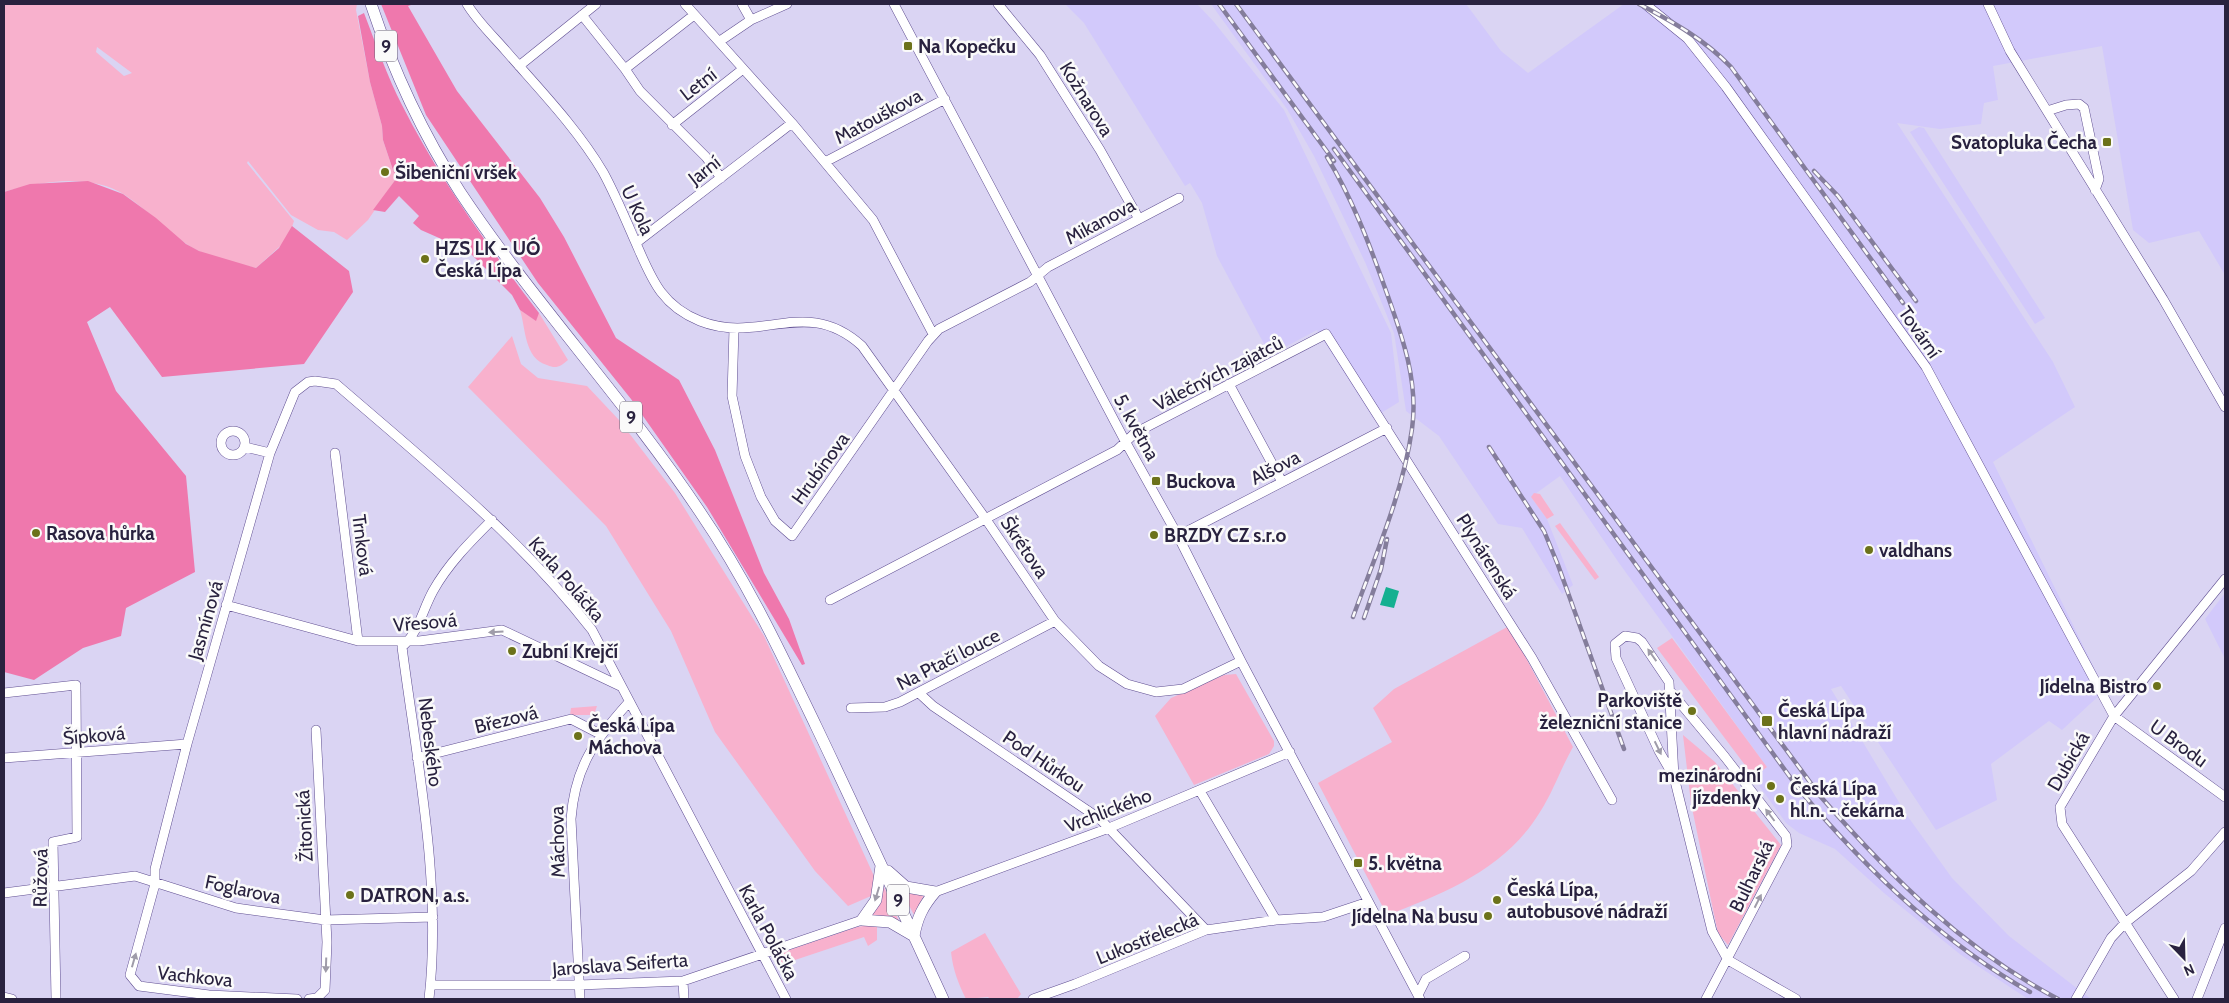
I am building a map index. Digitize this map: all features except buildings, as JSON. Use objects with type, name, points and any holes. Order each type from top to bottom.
[{"type":"main road","name":"9","points":[[371,4],[389,54],[412,105],[460,190],[519,274],[670,469],[702,515],[749,592],[773,636],[882,865],[943,999]]},
{"type":"main road","points":[[862,920],[890,922],[914,936],[917,919],[935,892],[906,887],[882,865]]},
{"type":"main road","points":[[862,920],[876,900],[882,865]]},
{"type":"street","name":"U Kola","points":[[467,4],[581,140],[603,172],[636,243],[643,264],[655,286],[669,301],[699,320],[734,328],[804,320],[830,324]]},
{"type":"street","points":[[519,66],[596,4]]},
{"type":"street","points":[[685,4],[792,122],[873,220],[933,334]]},
{"type":"street","points":[[742,4],[751,20]]},
{"type":"street","points":[[720,41],[751,20],[788,4]]},
{"type":"street","name":"5. května","points":[[894,4],[1125,441],[1178,536],[1416,998]]},
{"type":"street","name":"Kožnarova","points":[[998,4],[1040,55],[1100,150],[1139,218]]},
{"type":"street","name":"Tovární","points":[[1645,4],[1687,38],[1726,87],[1926,367],[2114,716]]},
{"type":"street","points":[[1988,4],[2010,51],[2163,299],[2225,407]]},
{"type":"street","points":[[582,15],[640,91],[706,157],[721,178]]},
{"type":"street","points":[[625,69],[694,15]]},
{"type":"street","name":"Letní","points":[[672,125],[743,69]]},
{"type":"street","name":"Matouškova","points":[[825,162],[945,99]]},
{"type":"street","points":[[2047,111],[2073,104],[2079,104],[2084,108],[2099,179],[2095,190]]},
{"type":"street","name":"Jarní","points":[[636,243],[792,122]]},
{"type":"street","name":"Mikanova","points":[[1038,276],[1048,267],[1179,198]]},
{"type":"street","name":"Hrubínova","points":[[734,328],[732,396],[745,456],[758,490],[775,521],[792,536],[894,393],[933,334],[1038,276]]},
{"type":"street","name":"Škrétova","points":[[830,324],[850,335],[862,346],[985,518],[1055,621],[1099,666],[1126,684],[1156,692],[1183,689],[1241,660]]},
{"type":"street","name":"Válečných zajatců","points":[[1125,441],[1135,433],[1326,334]]},
{"type":"street","name":"Plynárenská","points":[[1326,334],[1532,658],[1612,800]]},
{"type":"street","name":"Jasmínová","points":[[155,884],[155,869],[187,744],[270,453],[295,392],[308,382],[315,380]]},
{"type":"street","name":"Karla Poláčka","points":[[315,380],[336,384],[492,520],[572,604],[592,630],[628,702],[786,999]]},
{"type":"street","points":[[1229,384],[1282,482]]},
{"type":"street","name":"Alšova","points":[[1178,536],[1387,428]]},
{"type":"street","points":[[830,600],[1117,450],[1125,441]]},
{"type":"street","points":[[245,447],[270,453]]},
{"type":"street","name":"Trnková","points":[[335,453],[358,642]]},
{"type":"street","name":"Nebeského","points":[[429,999],[434,917],[417,758],[402,647],[414,636],[424,611],[443,575],[458,555],[492,520]]},
{"type":"street","name":"Dubická","points":[[2174,999],[2062,824],[2060,807],[2114,716],[2225,579]]},
{"type":"street","name":"Vřesová","points":[[226,605],[358,642],[408,642],[502,630],[620,686]]},
{"type":"street","name":"Na Ptačí louce","points":[[850,708],[885,707],[919,693],[1055,621]]},
{"type":"street","name":"Bulharská","points":[[1674,777],[1659,751],[1616,658],[1614,650],[1618,640],[1632,636],[1642,642],[1663,672],[1671,692],[1726,757],[1786,836],[1787,845],[1706,999]]},
{"type":"street","name":"Růžová","points":[[4,693],[76,684],[77,837],[53,842],[56,999]]},
{"type":"street","name":"Bulharská","points":[[1671,692],[1674,777],[1712,932],[1728,960]]},
{"type":"street","name":"Pod Hůrkou","points":[[919,693],[933,706],[1054,787],[1109,828],[1206,930]]},
{"type":"street","name":"Máchova","points":[[580,999],[571,819],[573,792],[588,755],[600,734],[628,702]]},
{"type":"street","name":"U Brodu","points":[[2114,716],[2225,797]]},
{"type":"street","name":"Březová","points":[[417,758],[571,719],[600,734]]},
{"type":"street","name":"Žitonická","points":[[316,730],[325,920]]},
{"type":"street","name":"Šípková","points":[[4,758],[187,744]]},
{"type":"street","name":"Vrchlického","points":[[935,892],[1109,828],[1290,752]]},
{"type":"street","points":[[1200,791],[1276,920]]},
{"type":"street","points":[[2076,999],[2111,938],[2125,923],[2191,872],[2225,832]]},
{"type":"street","name":"Foglarova","points":[[4,893],[55,888],[135,876],[155,884],[236,908],[325,920]]},
{"type":"street","name":"Vachkova","points":[[155,884],[130,975],[139,986],[209,996],[297,999]]},
{"type":"street","name":"Lukostřelecká","points":[[1033,999],[1076,984],[1206,930],[1276,920],[1323,916],[1368,902]]},
{"type":"street","points":[[309,999],[317,998],[325,990],[325,920],[434,917]]},
{"type":"street","name":"Jaroslava Seiferta","points":[[431,985],[579,985],[683,981],[862,920]]},
{"type":"street","points":[[2197,999],[2225,928]]},
{"type":"street","points":[[1416,998],[1426,979],[1465,956]]},
{"type":"street","points":[[1728,960],[1796,999]]},
{"type":"street","points":[[683,981],[684,999]]},
{"type":"street","points":[[4,997],[12,999]]},
{"type":"shaded area","points":[[4,4],[357,4],[356,10],[370,82],[382,126],[383,140],[396,179],[368,220],[347,240],[334,232],[318,230],[291,215],[248,161],[247,163],[294,221],[288,239],[256,268],[219,258],[193,248],[125,195],[112,188],[82,181],[66,181],[50,182],[4,192]],"holes":[[[97,47],[132,73],[124,76],[96,52]]]},
{"type":"shaded area","points":[[381,4],[414,4],[408,6],[457,91],[540,198],[564,237],[616,338],[679,380],[715,450],[764,573],[789,619],[805,664],[802,665],[707,507],[631,399],[538,283],[426,115]]},
{"type":"shaded area","points":[[1065,4],[1197,4],[1214,22],[1284,110],[1391,333],[1399,402],[1373,418],[1317,330],[1270,355],[1217,256],[1202,203],[1190,183],[1185,186],[1084,23]]},
{"type":"shaded area","points":[[1211,4],[1466,4],[1501,51],[1528,73],[1624,4],[2225,4],[2225,275],[2199,231],[2149,243],[2133,230],[2102,46],[1993,66],[1998,100],[1984,103],[1981,124],[1940,129],[1897,123],[2053,362],[2075,407],[1993,462],[2105,690],[2062,730],[2049,721],[1991,764],[1997,800],[1936,830],[1841,686],[1831,689],[1906,814],[1952,878],[2009,936],[2091,999],[2028,999],[1961,955],[1884,893],[1835,849],[1799,833],[1786,823],[1753,777],[1767,767],[1619,563],[1560,476],[1531,497],[1547,519],[1573,585],[1562,594],[1522,528],[1498,524],[1439,436],[1406,411],[1394,333],[1365,262],[1314,156],[1287,109]]},
{"type":"shaded area","points":[[364,13],[391,83],[432,160],[501,263],[539,313],[536,321],[520,310],[512,295],[460,243],[455,245],[421,230],[413,223],[419,216],[399,196],[385,212],[373,210],[396,179],[383,140],[382,126],[370,82],[358,16]]},
{"type":"shaded area","points":[[1919,127],[1924,128],[2045,318],[2035,324],[1910,132]]},
{"type":"shaded area","points":[[88,181],[123,194],[156,218],[186,244],[199,251],[256,268],[279,248],[292,226],[349,271],[353,292],[304,364],[162,377],[110,307],[87,322],[116,391],[186,476],[195,572],[126,608],[121,636],[83,648],[34,680],[4,672],[4,192],[30,184]]},
{"type":"shaded area","points":[[520,310],[535,320],[539,313],[568,360],[560,366],[553,367],[539,361],[534,356],[527,342]]},
{"type":"shaded area","points":[[512,336],[521,364],[538,378],[587,386],[619,420],[675,493],[764,636],[874,876],[878,893],[848,906],[815,871],[715,732],[671,631],[606,526],[468,387]]},
{"type":"shaded area","points":[[1534,493],[1540,494],[1554,515],[1547,519],[1531,497]]},
{"type":"shaded area","points":[[1560,523],[1599,577],[1595,580],[1555,526]]},
{"type":"shaded area","points":[[1386,587],[1399,591],[1394,608],[1380,605]]},
{"type":"shaded area","points":[[2225,593],[2225,659],[2205,619]]},
{"type":"shaded area","points":[[1509,626],[1573,747],[1540,812],[1526,832],[1510,849],[1473,876],[1452,888],[1387,915],[1318,783],[1392,742],[1373,708],[1394,689]]},
{"type":"shaded area","points":[[1672,638],[1767,767],[1754,777],[1657,648]]},
{"type":"shaded area","points":[[1236,674],[1274,741],[1274,746],[1269,754],[1194,785],[1155,716],[1171,698],[1224,675]]},
{"type":"shaded area","points":[[597,706],[594,715],[570,715],[571,708]]},
{"type":"shaded area","points":[[1683,735],[1715,762],[1781,845],[1728,945],[1718,933],[1712,905],[1691,803]]},
{"type":"shaded area","points":[[884,887],[899,921],[869,918],[879,904]]},
{"type":"shaded area","points":[[901,890],[924,895],[914,915]]},
{"type":"shaded area","points":[[877,924],[877,940],[868,946],[864,937],[789,962],[791,969],[781,972],[776,963],[783,952],[857,927]]},
{"type":"shaded area","points":[[985,933],[1021,994],[1017,999],[990,999],[988,997],[966,999],[963,993],[958,982],[951,952]]},
{"type":"railway","points":[[1219,4],[1334,161]]},
{"type":"railway","points":[[1236,4],[1821,797],[1874,856],[1930,909],[1990,957],[2058,999]]},
{"type":"railway","points":[[1639,4],[1676,24],[1710,48],[1731,67],[1903,303]]},
{"type":"railway","points":[[1334,149],[1798,788],[1849,846],[1905,901],[1965,950],[2030,992]]},
{"type":"railway","points":[[1327,157],[1352,205],[1379,271],[1402,339],[1411,375],[1413,393],[1412,429],[1402,477],[1353,617]]},
{"type":"railway","points":[[1814,171],[1838,196],[1916,301]]},
{"type":"railway","points":[[1489,447],[1544,531],[1624,749]]},
{"type":"railway","points":[[1364,618],[1381,569],[1387,539]]},
{"type":"place","name":"Na Kopečku","points":[[908,46]]},
{"type":"place","name":"Svatopluka Čecha","points":[[2107,142]]},
{"type":"place","name":"Šibeniční vršek","points":[[385,172]]},
{"type":"place","name":"HZS LK - UÓ Česká Lípa","points":[[425,259]]},
{"type":"place","name":"Buckova","points":[[1156,481]]},
{"type":"place","name":"Rasova hůrka","points":[[36,533]]},
{"type":"place","name":"BRZDY CZ s.r.o","points":[[1154,535]]},
{"type":"place","name":"valdhans","points":[[1869,550]]},
{"type":"place","name":"Zubní Krejčí","points":[[512,651]]},
{"type":"place","name":"Jídelna Bistro","points":[[2157,686]]},
{"type":"place","name":"Parkoviště železniční stanice","points":[[1692,711]]},
{"type":"place","name":"Česká Lípa hlavní nádraží","points":[[1767,721]]},
{"type":"place","name":"Česká Lípa Máchova","points":[[578,736]]},
{"type":"place","name":"mezinárodní jízdenky","points":[[1771,786]]},
{"type":"place","name":"Česká Lípa hl.n. - čekárna","points":[[1780,799]]},
{"type":"place","name":"5. května","points":[[1358,863]]},
{"type":"place","name":"DATRON, a.s.","points":[[350,895]]},
{"type":"place","name":"Česká Lípa, autobusové nádraží","points":[[1497,900]]},
{"type":"place","name":"Jídelna Na busu","points":[[1488,916]]}]
